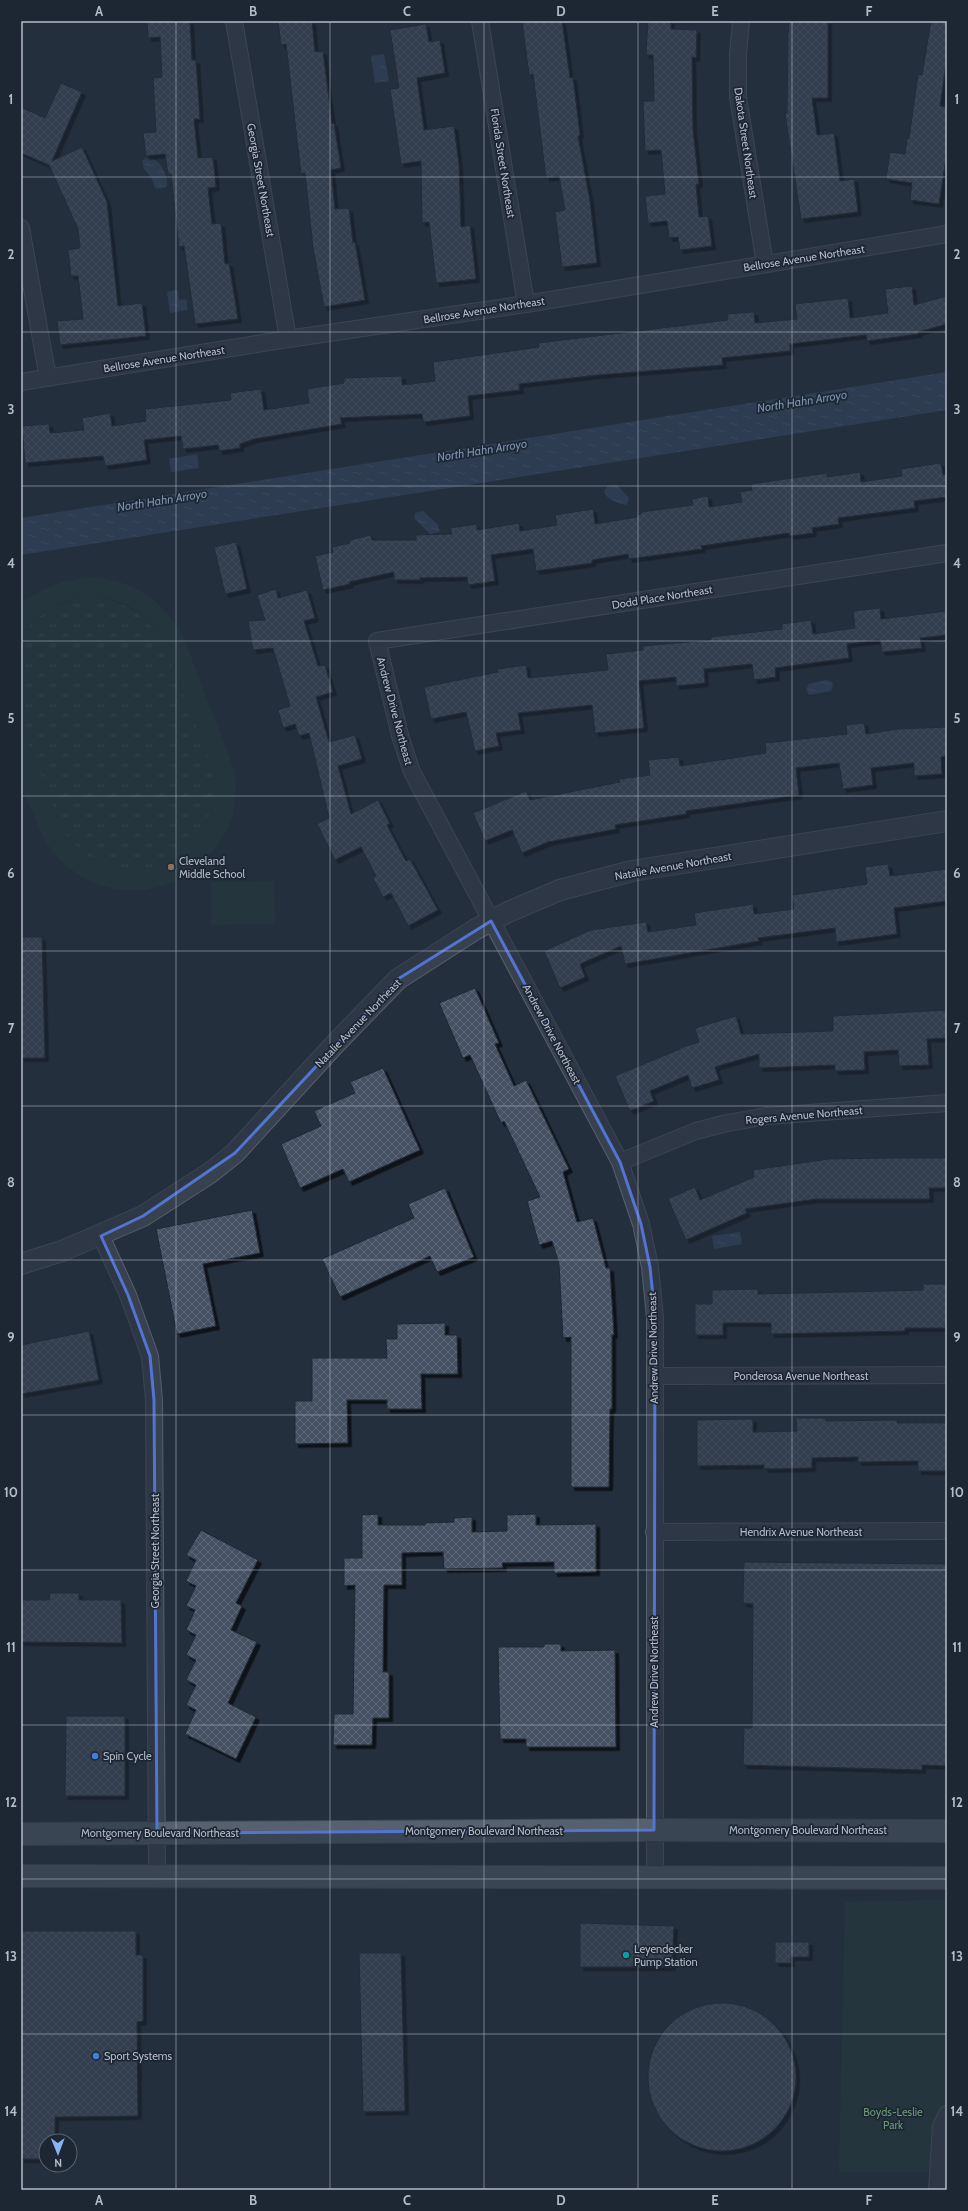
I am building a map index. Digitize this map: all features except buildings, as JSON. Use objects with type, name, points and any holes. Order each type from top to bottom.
[{"type":"main road","name":"Montgomery Boulevard Northeast","points":[[21,1834],[654,1830],[947,1831]]},
{"type":"main road","points":[[21,1876],[947,1878]]},
{"type":"street","name":"Georgia Street Northeast","points":[[234,21],[288,339]]},
{"type":"street","name":"Florida Street Northeast","points":[[480,21],[526,304]]},
{"type":"street","name":"Dakota Street Northeast","points":[[741,21],[738,55],[738,97],[765,264]]},
{"type":"street","points":[[21,228],[48,378]]},
{"type":"street","name":"Bellrose Avenue Northeast","points":[[21,382],[288,339],[526,304],[947,234]]},
{"type":"street","name":"Dodd Place Northeast","points":[[377,641],[947,553]]},
{"type":"street","name":"Andrew Drive Northeast","points":[[377,641],[401,739],[412,772],[620,1162],[641,1224],[650,1268],[655,1317],[655,1877]]},
{"type":"street","name":"Natalie Avenue Northeast","points":[[21,1264],[62,1251],[101,1236],[143,1216],[210,1173],[235,1153],[335,1044],[398,979],[491,921],[560,890],[632,871],[947,822]]},
{"type":"street","name":"Rogers Avenue Northeast","points":[[620,1162],[696,1132],[727,1123],[767,1116],[947,1103]]},
{"type":"street","name":"Georgia Street Northeast","points":[[101,1236],[128,1295],[150,1356],[154,1400],[157,1876]]},
{"type":"street","name":"Ponderosa Avenue Northeast","points":[[655,1376],[947,1375]]},
{"type":"street","name":"Hendrix Avenue Northeast","points":[[654,1532],[947,1531]]},
{"type":"street","points":[[937,2190],[941,2126],[947,2114]]},
{"type":"highlighted area","points":[[491,921],[620,1162],[641,1224],[650,1267],[655,1317],[654,1830],[157,1833],[154,1400],[150,1356],[128,1295],[101,1236],[143,1216],[235,1153],[398,979]]},
{"type":"green space","points":[[93,577],[121,583],[144,593],[163,609],[181,631],[235,772],[236,793],[231,821],[225,834],[212,852],[185,875],[167,884],[147,889],[128,890],[108,887],[89,880],[71,870],[52,851],[46,841],[26,798],[20,774],[21,726],[63,831],[85,855],[111,867],[137,870],[163,864],[186,850],[203,828],[213,800],[213,767],[165,646],[158,634],[144,617],[132,608],[112,600],[97,597],[82,598],[68,601],[42,614],[21,636],[21,603],[39,592],[55,585]]},
{"type":"green space","points":[[90,596],[115,602],[134,611],[143,617],[158,635],[165,646],[213,767],[213,800],[203,828],[186,850],[163,864],[137,870],[111,867],[85,855],[63,831],[21,726],[21,636],[35,620],[51,608]]},
{"type":"green space","points":[[274,881],[275,924],[211,925],[211,882]]},
{"type":"green space","name":"Boyds-Leslie Park","points":[[947,1900],[947,2172],[839,2172],[845,1902]]},
{"type":"water","points":[[384,54],[389,81],[375,83],[371,56]]},
{"type":"water","points":[[145,158],[155,160],[161,166],[164,170],[167,186],[160,189],[155,188],[152,178],[144,169],[142,161]]},
{"type":"water","points":[[177,290],[179,300],[186,299],[188,310],[170,313],[167,292]]},
{"type":"water","name":"North Hahn Arroyo","points":[[947,372],[947,410],[21,555],[21,518]]},
{"type":"water","points":[[197,454],[199,468],[171,472],[169,459]]},
{"type":"water","points":[[608,485],[617,485],[629,498],[627,505],[613,501],[605,494],[604,491]]},
{"type":"water","points":[[423,511],[438,525],[440,532],[430,534],[414,518],[415,513]]},
{"type":"water","points":[[826,680],[832,682],[833,685],[831,691],[809,695],[806,689],[809,684]]},
{"type":"water","points":[[740,1232],[742,1244],[714,1249],[712,1236]]},
{"type":"place","name":"Cleveland Middle School","points":[[171,867]]},
{"type":"place","name":"Spin Cycle","points":[[95,1756]]},
{"type":"place","name":"Leyendecker Pump Station","points":[[626,1955]]},
{"type":"place","name":"Sport Systems","points":[[96,2056]]}]
